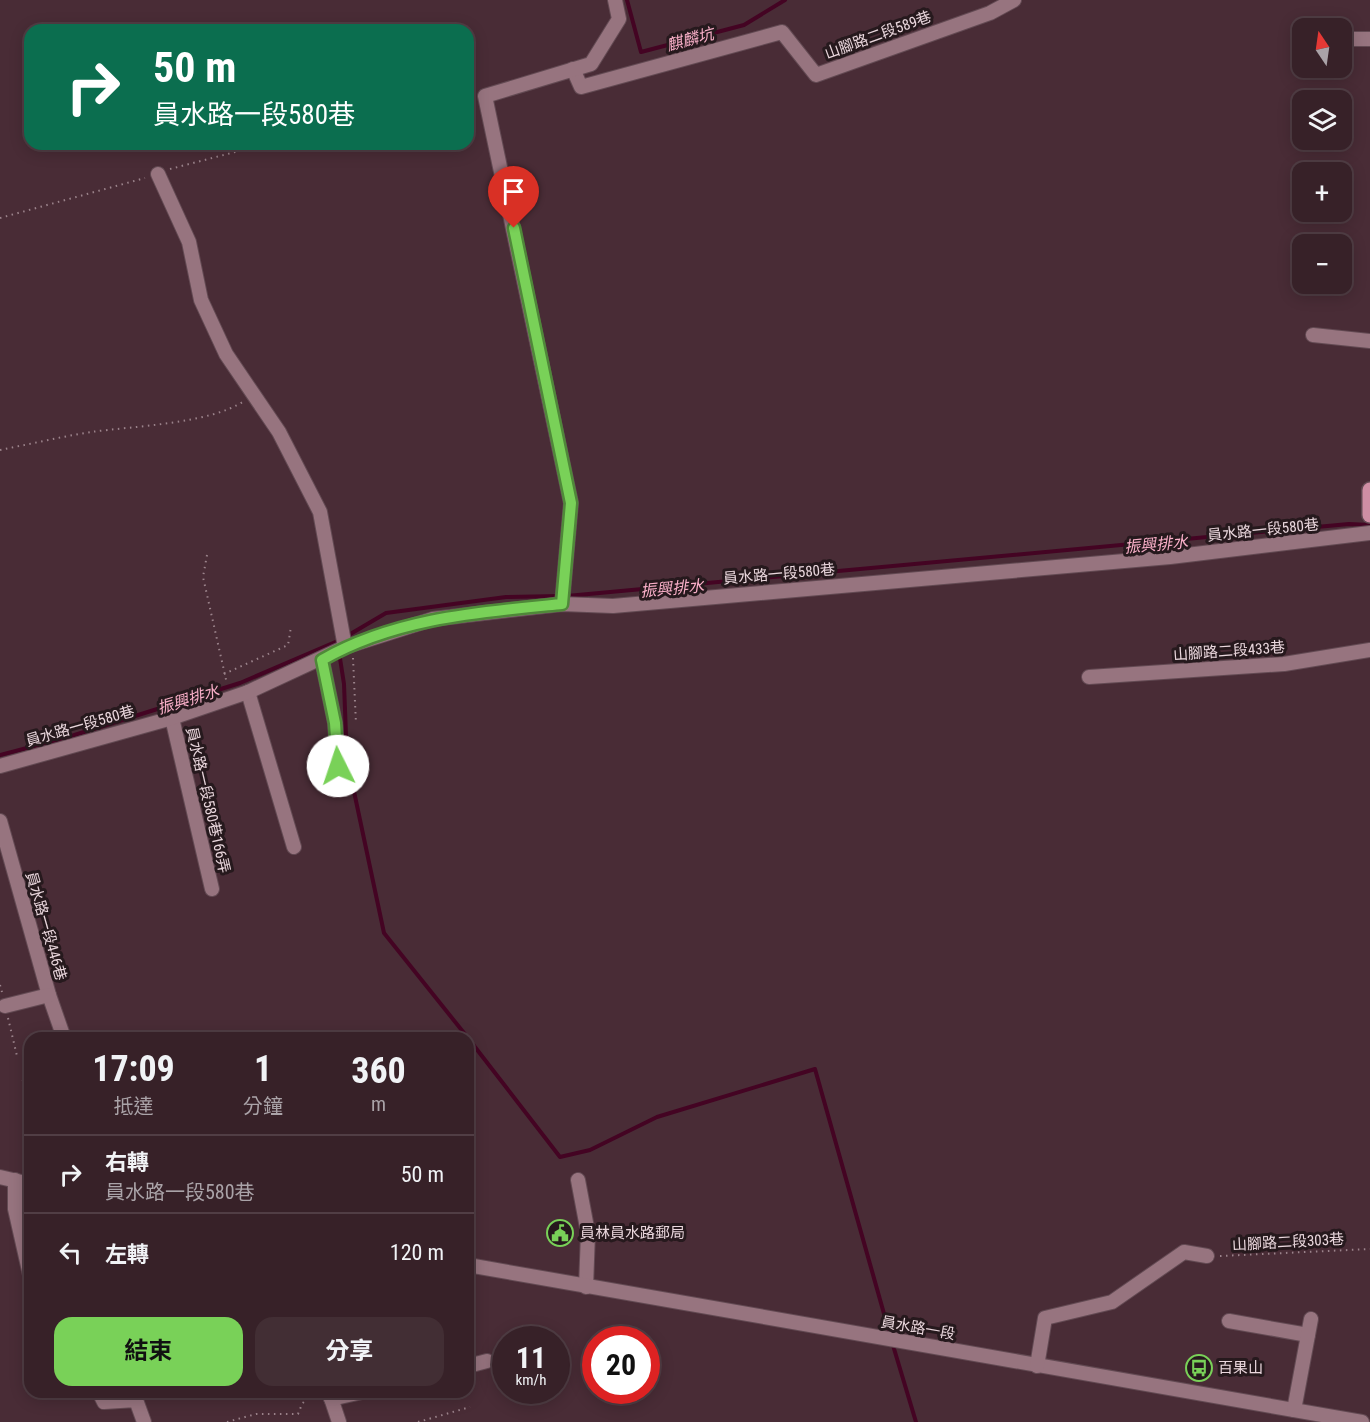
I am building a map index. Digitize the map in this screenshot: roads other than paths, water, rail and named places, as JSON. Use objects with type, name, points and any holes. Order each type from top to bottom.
[{"type":"main road","points":[[1370,490],[1370,515]]},
{"type":"street","points":[[562,604],[571,503],[485,96],[591,63],[619,19],[615,0]]},
{"type":"street","name":"山腳路二段589巷","points":[[573,69],[581,87],[782,32],[816,75],[990,13],[1014,0]]},
{"type":"street","points":[[1352,39],[1370,39]]},
{"type":"street","points":[[158,174],[189,242],[201,300],[226,354],[279,432],[320,512],[349,645]]},
{"type":"street","points":[[1313,335],[1370,341]]},
{"type":"street","name":"員水路一段580巷","points":[[0,766],[172,718],[248,692],[322,660],[349,645],[433,619],[562,604],[614,606],[1170,557],[1370,533]]},
{"type":"street","name":"山腳路二段433巷","points":[[1089,677],[1284,664],[1370,650]]},
{"type":"street","points":[[322,660],[335,723],[338,766],[357,764]]},
{"type":"street","points":[[248,692],[294,848]]},
{"type":"street","name":"員水路一段580巷166弄","points":[[172,718],[212,889]]},
{"type":"street","name":"員水路一段446巷","points":[[0,821],[49,995],[62,1032]]},
{"type":"street","points":[[5,1006],[49,995]]},
{"type":"street","points":[[0,1177],[24,1182]]},
{"type":"street","points":[[15,1180],[15,1209],[24,1249]]},
{"type":"street","points":[[578,1180],[588,1233],[586,1287]]},
{"type":"street","points":[[1037,1366],[1045,1318],[1112,1302],[1185,1252],[1207,1256]]},
{"type":"street","name":"員水路一段","points":[[474,1266],[1362,1422]]},
{"type":"street","points":[[1294,1410],[1311,1319]]},
{"type":"street","points":[[1229,1321],[1308,1335]]},
{"type":"street","points":[[474,1364],[487,1361]]},
{"type":"street","points":[[102,1398],[104,1402],[136,1400],[144,1422]]},
{"type":"street","points":[[331,1398],[339,1422]]},
{"type":"waterway","name":"麒麟坑","points":[[627,0],[641,52],[744,25],[785,0]]},
{"type":"waterway","name":"振興排水","points":[[567,596],[1349,524],[1370,525]]},
{"type":"waterway","name":"振興排水","points":[[347,636],[386,613],[506,597],[560,596]]},
{"type":"waterway","name":"振興排水","points":[[0,755],[65,738],[240,683],[340,640]]},
{"type":"waterway","points":[[339,652],[344,684],[347,761]]},
{"type":"waterway","points":[[349,768],[384,933],[463,1032]]},
{"type":"waterway","points":[[474,1046],[560,1157],[590,1150],[657,1117],[815,1069],[890,1335]]},
{"type":"waterway","points":[[892,1342],[916,1422]]},
{"type":"place","name":"員林員水路郵局","points":[[560,1233]]},
{"type":"place","name":"百果山","points":[[1199,1368]]}]
